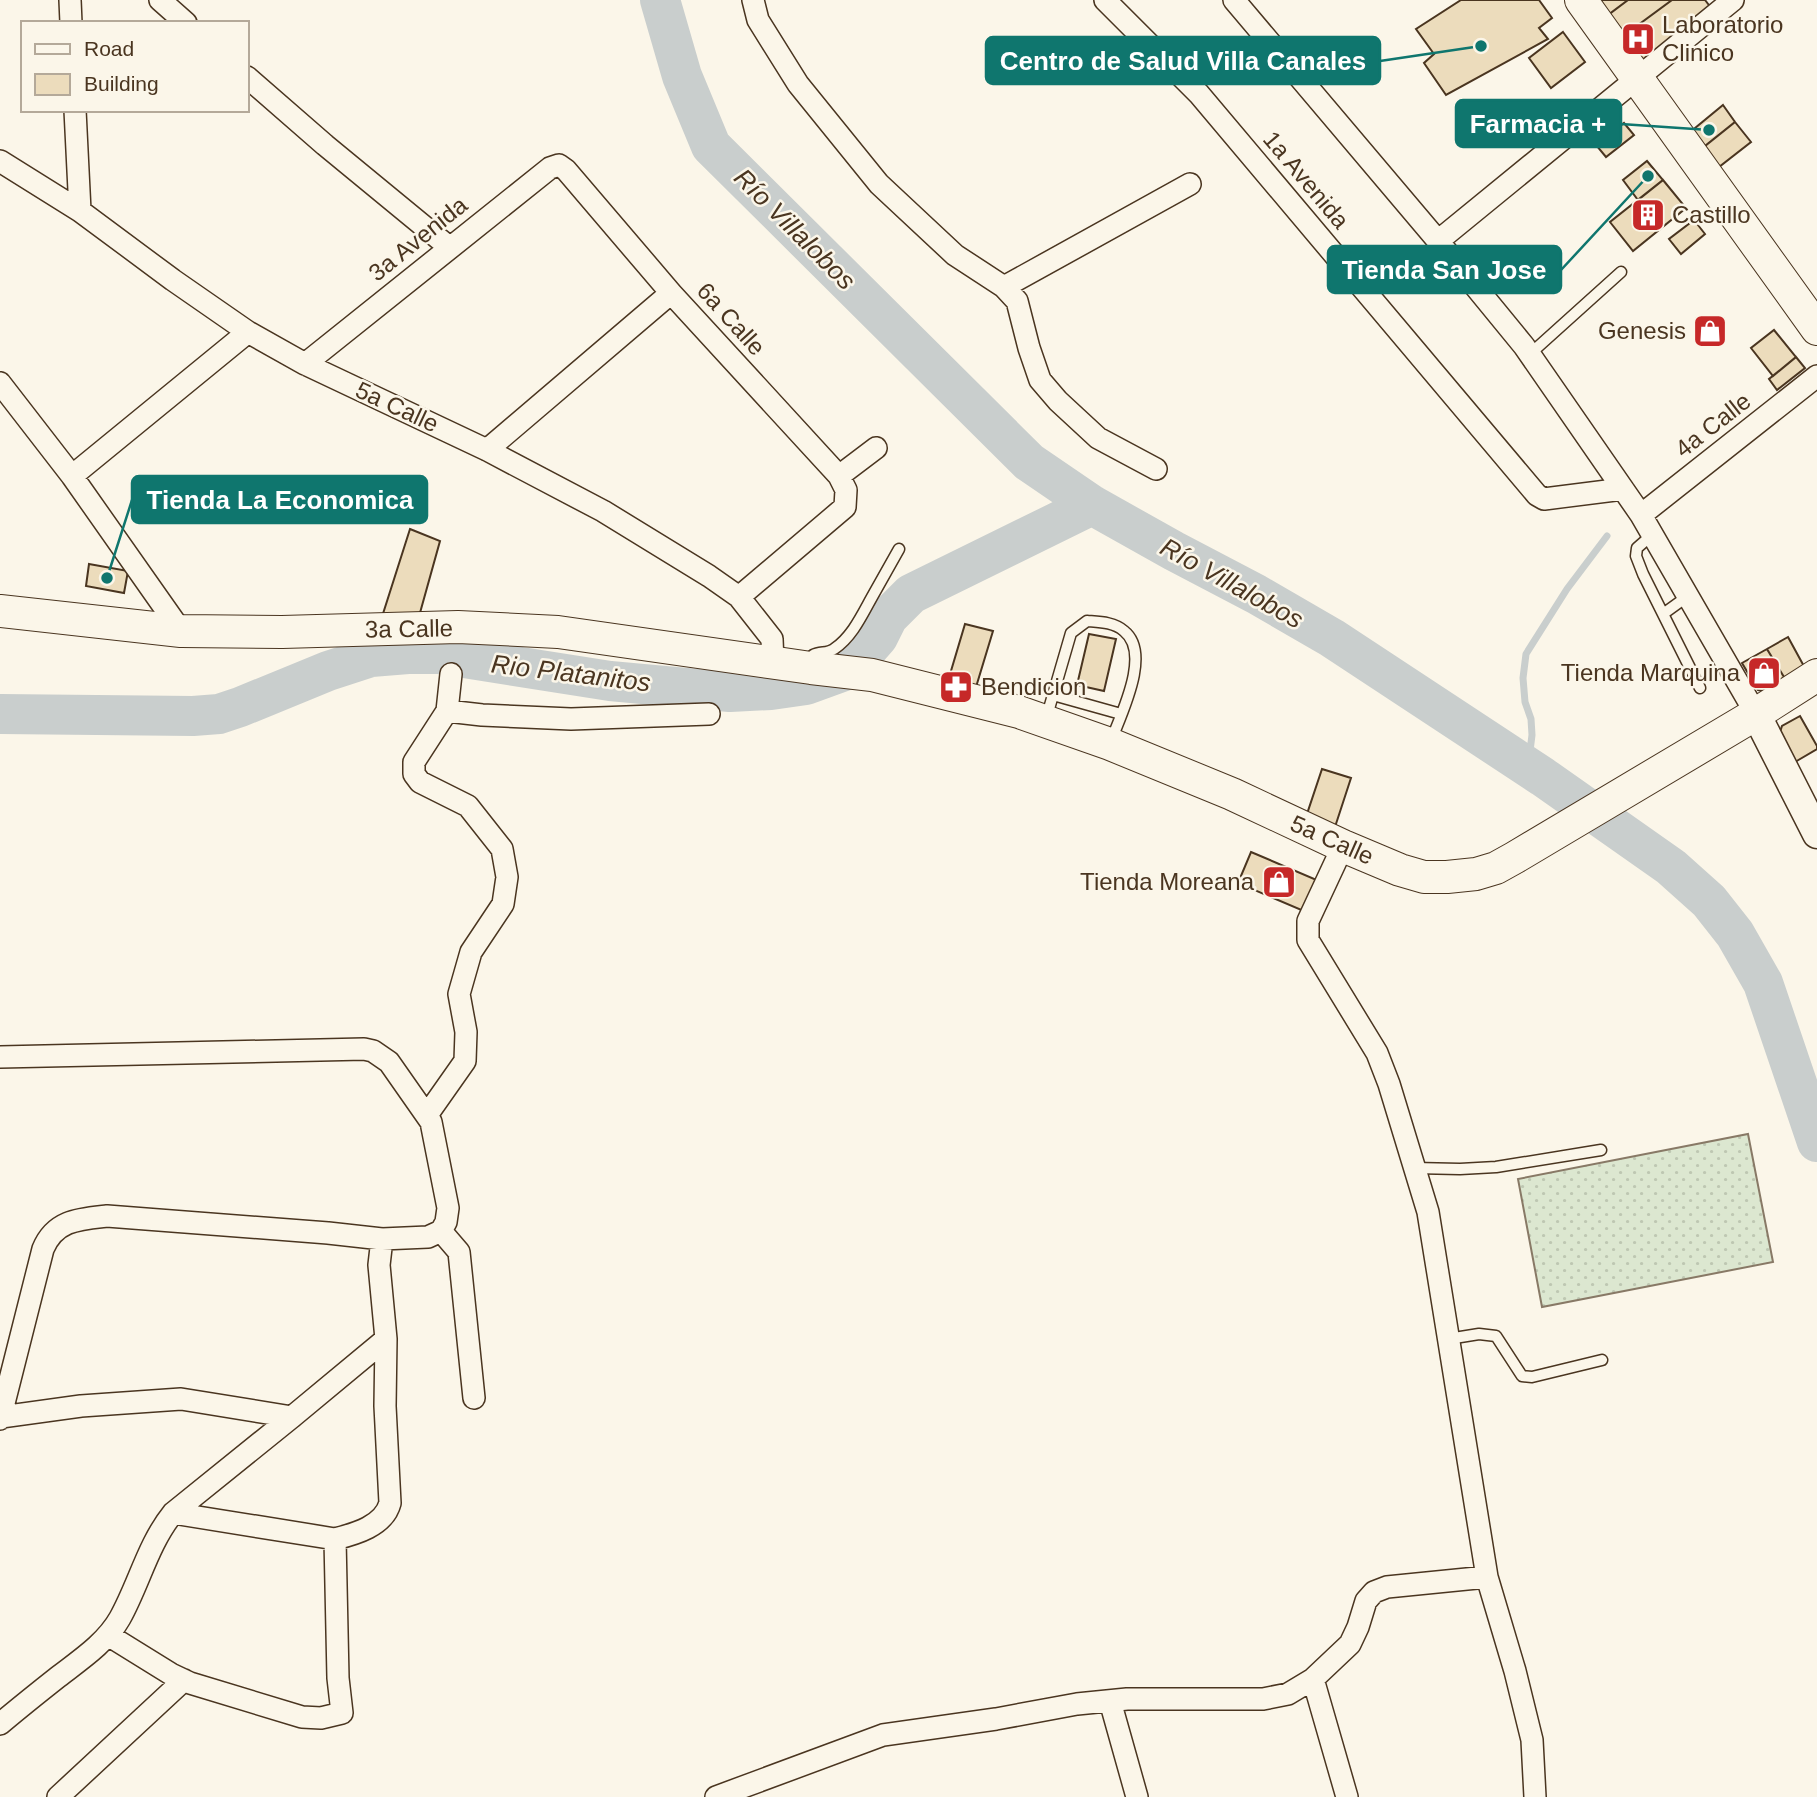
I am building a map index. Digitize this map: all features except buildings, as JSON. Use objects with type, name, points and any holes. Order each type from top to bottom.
[{"type":"main road","points":[[1581,0],[1817,329]]},
{"type":"main road","name":"3a Calle","points":[[0,611],[181,631],[282,632],[458,627],[558,632],[813,668]]},
{"type":"main road","name":"5a Calle","points":[[813,668],[872,675],[976,701],[1049,708],[1110,744],[1232,794],[1343,846],[1424,877],[1476,874],[1496,868],[1817,675]]},
{"type":"main road","points":[[1756,714],[1817,834]]},
{"type":"street","points":[[69,0],[71,21]]},
{"type":"street","points":[[160,0],[184,21]]},
{"type":"street","points":[[753,0],[758,20],[798,84],[879,184],[955,256],[1004,287],[1017,300],[1040,380],[1058,401],[1098,438],[1156,469]]},
{"type":"street","name":"1a Avenida","points":[[1105,0],[1199,94],[1537,495],[1544,499],[1623,489]]},
{"type":"street","points":[[1235,0],[1530,354],[1653,534],[1756,714]]},
{"type":"street","points":[[1438,241],[1732,0]]},
{"type":"street","points":[[248,78],[449,247]]},
{"type":"street","points":[[75,112],[80,211]]},
{"type":"street","name":"5a Calle","points":[[0,161],[80,211],[248,332],[305,364],[487,450],[603,511],[709,576],[739,597],[772,639],[773,663]]},
{"type":"street","name":"3a Avenida","points":[[305,364],[550,168],[559,165],[566,170]]},
{"type":"street","name":"6a Calle","points":[[566,170],[671,293],[839,476]]},
{"type":"street","points":[[1004,287],[1190,184]]},
{"type":"street","points":[[487,450],[671,293]]},
{"type":"street","points":[[72,476],[248,332]]},
{"type":"street","name":"4a Calle","points":[[1641,515],[1817,376]]},
{"type":"street","points":[[0,383],[72,476],[181,631]]},
{"type":"street","points":[[739,597],[845,507],[846,490],[839,476],[876,448]]},
{"type":"street","points":[[426,1115],[465,1061],[466,1032],[459,994],[471,952],[503,904],[507,877],[502,849],[468,806],[420,782],[414,774],[414,762],[447,711],[451,674]]},
{"type":"street","points":[[447,711],[571,719],[709,714]]},
{"type":"street","points":[[1343,846],[1308,921],[1308,940],[1377,1053],[1428,1212],[1486,1577],[1515,1671],[1532,1740],[1535,1797]]},
{"type":"street","points":[[0,1058],[364,1049],[373,1051],[389,1062],[430,1122],[448,1209],[446,1223],[441,1231],[428,1237],[382,1240],[328,1233],[107,1216],[83,1218],[68,1223],[51,1233],[43,1249],[1,1418],[81,1406],[181,1399],[292,1417]]},
{"type":"street","points":[[441,1231],[459,1252],[474,1398]]},
{"type":"street","points":[[173,1513],[335,1539],[374,1524],[388,1511],[386,1339],[379,1265],[382,1240]]},
{"type":"street","points":[[0,1724],[108,1635],[120,1619],[155,1539],[173,1513],[386,1339]]},
{"type":"street","points":[[108,1635],[171,1674],[219,1692],[302,1717],[321,1718],[342,1713],[338,1678],[335,1539]]},
{"type":"street","points":[[716,1797],[883,1735],[1077,1704],[1127,1699],[1264,1699],[1288,1694],[1313,1679],[1350,1644],[1366,1601],[1374,1592],[1387,1587],[1486,1577]]},
{"type":"street","points":[[1313,1679],[1347,1797]]},
{"type":"street","points":[[58,1797],[184,1680]]},
{"type":"street","points":[[1110,1701],[1137,1797]]},
{"type":"lane","points":[[1530,354],[1621,272]]},
{"type":"lane","points":[[1653,534],[1637,548],[1636,556],[1700,688]]},
{"type":"lane","points":[[813,668],[813,654],[827,653],[834,649],[858,624],[900,549]]},
{"type":"lane","points":[[1663,614],[1688,596]]},
{"type":"lane","points":[[1110,744],[1130,690],[1136,662],[1135,646],[1124,631],[1107,623],[1087,621],[1071,632],[1049,708],[1121,714]]},
{"type":"lane","points":[[1414,1168],[1496,1167],[1601,1150]]},
{"type":"lane","points":[[1448,1339],[1479,1334],[1496,1336],[1521,1376],[1532,1377],[1602,1360]]},
{"type":"green space","points":[[1748,1134],[1773,1262],[1542,1307],[1518,1179]]},
{"type":"waterway","name":"Río Villalobos","points":[[660,0],[682,76],[711,146],[1029,462],[1092,505],[1332,638],[1543,777],[1671,867],[1709,901],[1735,934],[1763,983],[1817,1142]]},
{"type":"waterway","name":"Rio Platanitos","points":[[0,714],[219,714],[371,657],[408,654],[439,654],[610,681],[730,692],[806,685],[850,669],[878,637],[888,617],[911,594],[1092,505]]},
{"type":"waterway","points":[[1528,767],[1532,735],[1523,678],[1526,654],[1567,589],[1607,536]]},
{"type":"place","name":"Laboratorio Clinico","points":[[1638,39]]},
{"type":"place","name":"Centro de Salud Villa Canales","points":[[1481,46]]},
{"type":"place","name":"Farmacia +","points":[[1709,130]]},
{"type":"place","name":"Tienda San Jose","points":[[1648,176]]},
{"type":"place","name":"Castillo","points":[[1648,215]]},
{"type":"place","name":"Genesis","points":[[1710,331]]},
{"type":"place","name":"Tienda La Economica","points":[[107,578]]},
{"type":"place","name":"Tienda Marquina","points":[[1764,673]]},
{"type":"place","name":"Bendicion","points":[[956,687]]},
{"type":"place","name":"Tienda Moreana","points":[[1279,882]]}]
